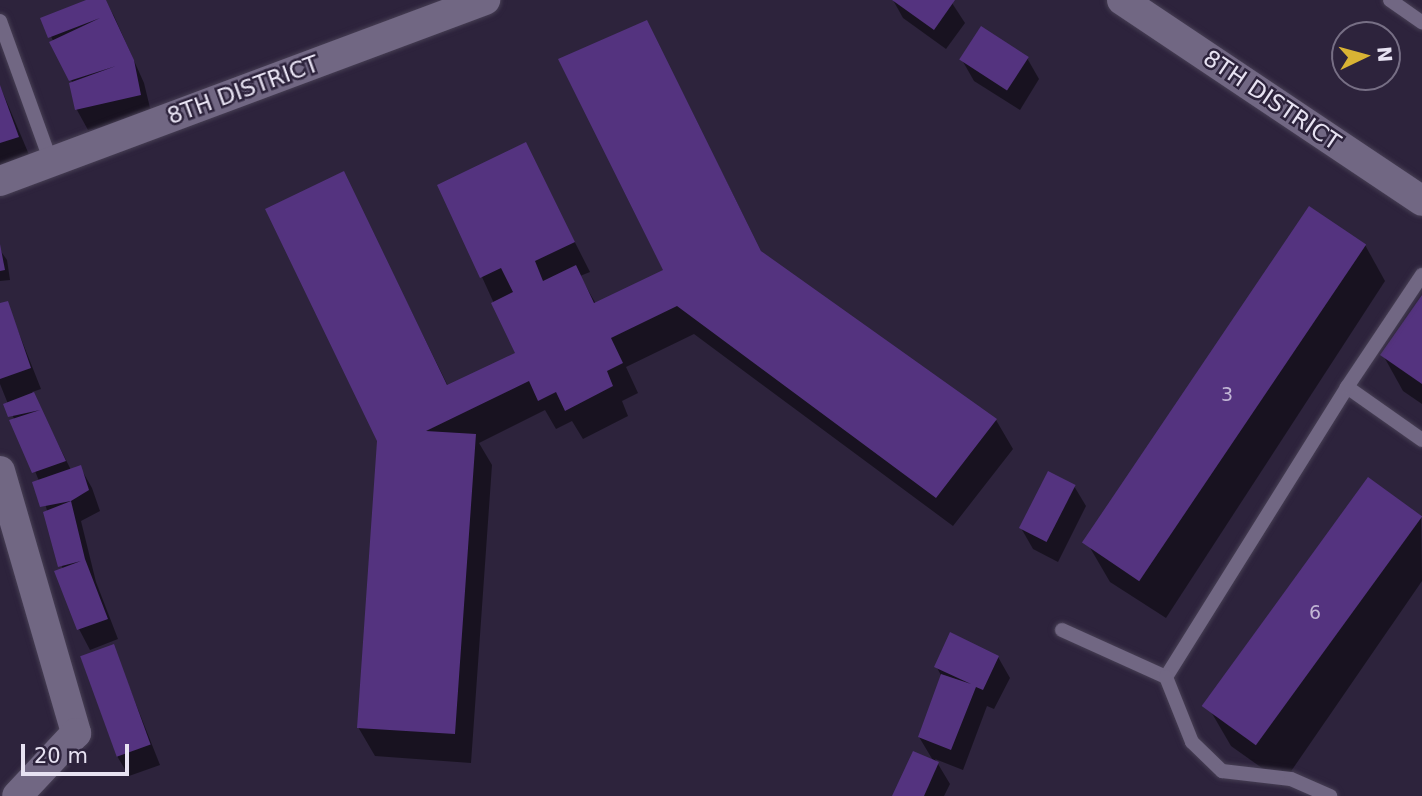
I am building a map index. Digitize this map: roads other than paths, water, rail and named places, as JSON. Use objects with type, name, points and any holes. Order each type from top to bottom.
[{"type":"street","name":"8TH DISTRICT","points":[[0,181],[485,0]]},
{"type":"street","name":"8TH DISTRICT","points":[[1122,0],[1422,201]]},
{"type":"street","points":[[0,471],[76,733],[17,796]]},
{"type":"lane","points":[[1390,0],[1422,22]]},
{"type":"lane","points":[[0,21],[51,162]]},
{"type":"lane","points":[[1166,677],[1347,387],[1422,275]]},
{"type":"lane","points":[[1347,387],[1422,440]]},
{"type":"lane","points":[[1062,630],[1166,677],[1192,742],[1222,771],[1291,779],[1331,796]]}]
